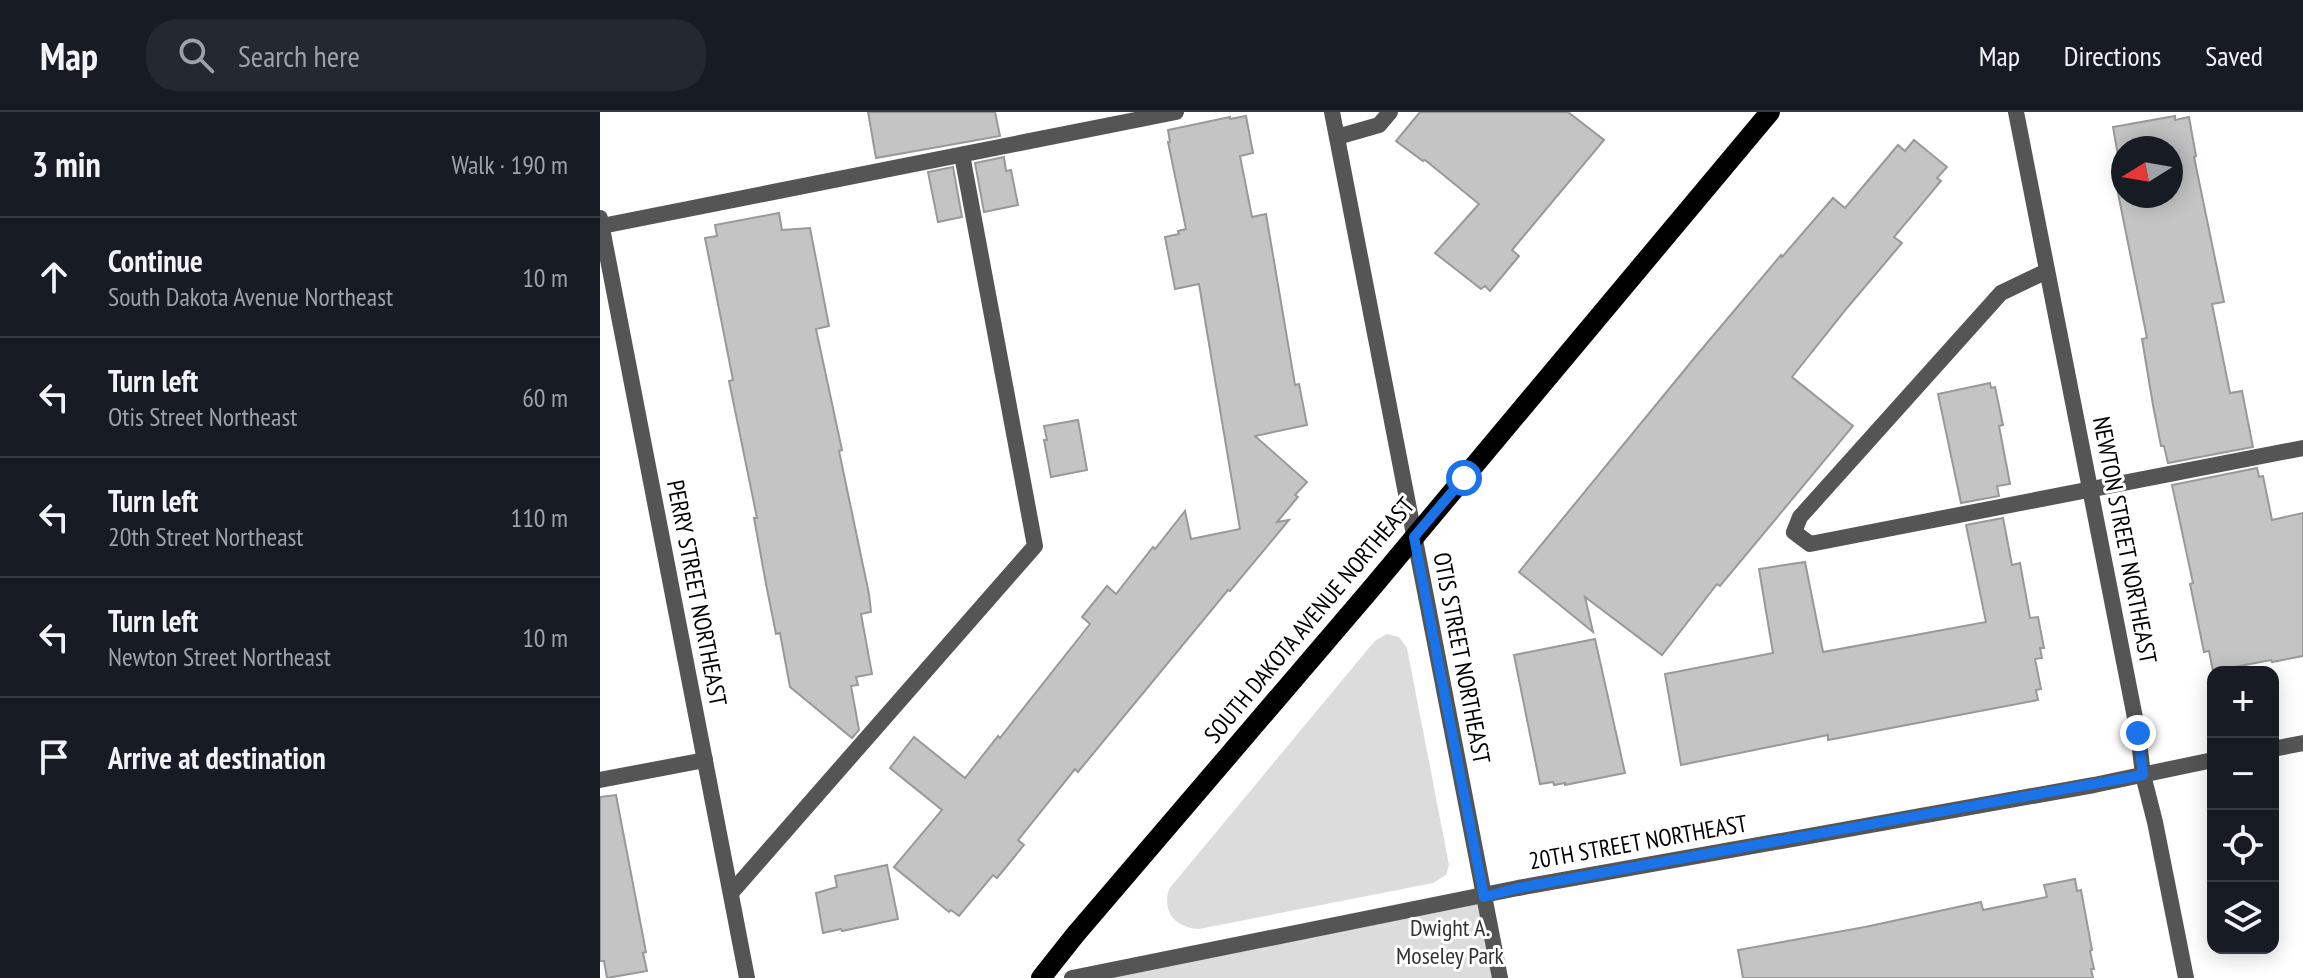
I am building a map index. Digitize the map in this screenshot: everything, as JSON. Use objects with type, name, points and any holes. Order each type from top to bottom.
[{"type":"main road","name":"SOUTH DAKOTA AVENUE NORTHEAST","points":[[1041,978],[1770,112]]},
{"type":"street","points":[[601,222],[1176,112]]},
{"type":"street","name":"OTIS STREET NORTHEAST","points":[[1332,112],[1500,978]]},
{"type":"street","points":[[1337,137],[1379,125],[1390,112]]},
{"type":"street","name":"NEWTON STREET NORTHEAST","points":[[2016,112],[2138,733],[2143,775],[2186,978]]},
{"type":"street","points":[[731,893],[1035,546],[962,155]]},
{"type":"street","name":"PERRY STREET NORTHEAST","points":[[601,222],[605,266],[747,978]]},
{"type":"street","points":[[2047,271],[2001,293],[1800,517],[1794,532],[1810,544],[2303,448]]},
{"type":"street","points":[[2279,748],[2303,743]]},
{"type":"street","points":[[600,780],[705,760]]},
{"type":"street","name":"20TH STREET NORTHEAST","points":[[1072,978],[1518,888],[2207,761]]},
{"type":"green space","points":[[1387,634],[1399,637],[1407,648],[1449,865],[1446,875],[1433,883],[1199,929],[1177,922],[1167,905],[1169,889],[1368,649]]},
{"type":"green space","name":"Dwight A. Moseley Park","points":[[1484,897],[1500,978],[1072,978]]},
{"type":"building","points":[[868,112],[995,112],[1000,136],[876,158]]},
{"type":"building","points":[[1420,112],[1568,112],[1604,140],[1512,250],[1519,256],[1490,291],[1485,286],[1481,289],[1435,253],[1479,204],[1396,141]]},
{"type":"building","points":[[1246,116],[1253,153],[1240,156],[1252,217],[1266,214],[1295,385],[1299,384],[1307,425],[1255,436],[1307,482],[1277,522],[1289,520],[1078,772],[1075,769],[1018,840],[1024,845],[997,878],[993,875],[959,916],[951,910],[949,912],[894,867],[942,810],[890,768],[914,737],[965,778],[1090,624],[1082,617],[1107,586],[1116,594],[1185,511],[1191,539],[1240,529],[1199,284],[1175,289],[1165,237],[1186,229],[1168,130]]},
{"type":"building","points":[[2175,116],[2175,120],[2189,117],[2194,157],[2224,302],[2212,304],[2230,393],[2242,391],[2253,447],[2168,463],[2164,446],[2161,446],[2153,405],[2142,339],[2147,338],[2121,208],[2183,208],[2183,136],[2115,136],[2113,127]]},
{"type":"building","points":[[1914,140],[1947,167],[1937,178],[1941,181],[1894,237],[1902,243],[1792,377],[1853,426],[1720,586],[1717,584],[1662,655],[1585,597],[1593,632],[1519,572],[1696,356],[1833,198],[1845,208],[1898,145],[1905,151]]},
{"type":"building","points":[[1004,157],[1006,171],[1011,170],[1018,205],[984,212],[975,163]]},
{"type":"building","points":[[953,167],[962,217],[938,222],[928,172]]},
{"type":"building","points":[[779,213],[782,230],[810,228],[829,326],[816,329],[869,594],[871,612],[861,614],[872,674],[856,677],[858,685],[851,686],[859,730],[852,738],[790,687],[780,633],[776,634],[766,584],[754,518],[757,518],[729,381],[733,380],[705,238],[717,236],[715,225]]},
{"type":"building","points":[[1990,383],[1991,388],[1995,387],[2003,425],[1999,426],[2010,484],[1997,486],[1999,496],[1961,503],[1938,394]]},
{"type":"building","points":[[1078,420],[1087,470],[1051,477],[1044,426]]},
{"type":"building","points":[[2257,468],[2259,477],[2263,476],[2272,520],[2303,513],[2303,656],[2239,666],[2212,666],[2209,651],[2204,652],[2172,485]]},
{"type":"building","points":[[2003,518],[2012,565],[2020,563],[2030,618],[2038,617],[2044,648],[2040,648],[2042,658],[2035,659],[2041,689],[2036,690],[2038,700],[1828,740],[1828,735],[1681,765],[1665,674],[1773,653],[1759,569],[1805,562],[1823,652],[1986,622],[1966,525]]},
{"type":"building","points":[[1595,639],[1625,773],[1565,785],[1554,785],[1553,782],[1540,784],[1514,655]]},
{"type":"building","points":[[616,795],[647,971],[607,978],[604,961],[600,961],[600,797]]},
{"type":"building","points":[[887,865],[898,919],[823,933],[816,893],[837,887],[835,876]]},
{"type":"building","points":[[2075,879],[2077,891],[2081,890],[2092,950],[2093,978],[1743,978],[1738,950],[1981,902],[1983,910],[2047,897],[2044,885]]},
{"type":"route","points":[[1464,478],[1414,537],[1484,897],[1518,888],[2143,775],[2138,733]]}]
